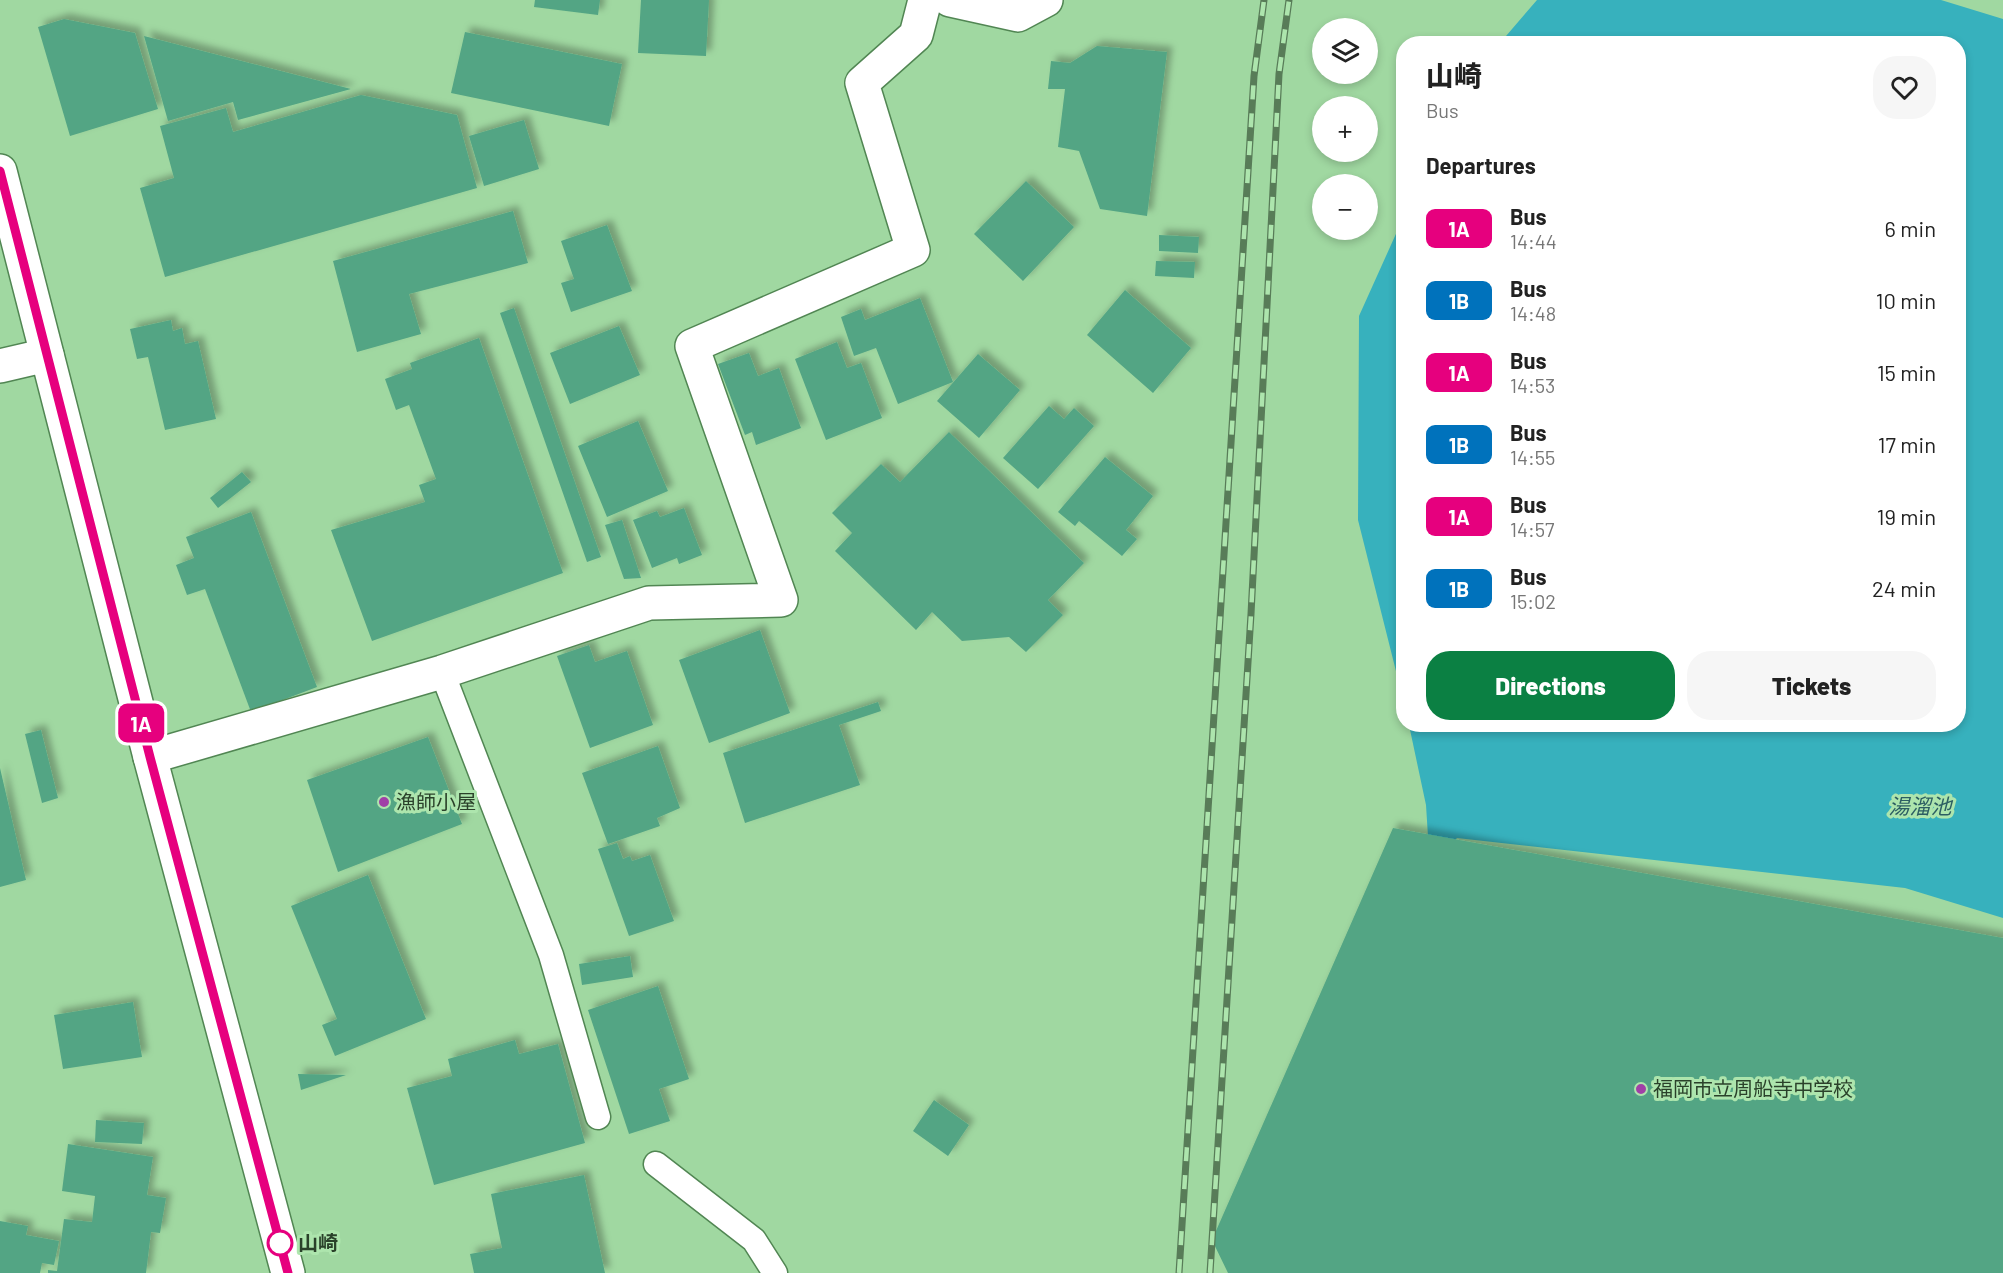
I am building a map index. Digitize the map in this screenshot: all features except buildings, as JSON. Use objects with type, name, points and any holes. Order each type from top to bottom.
[{"type":"main road","points":[[150,757],[442,672],[649,603],[781,600],[692,346],[913,250],[862,82],[916,35],[925,0]]},
{"type":"main road","points":[[950,0],[1018,15],[1046,0]]},
{"type":"main road","points":[[0,171],[150,757],[288,1273]]},
{"type":"main road","points":[[0,366],[46,355]]},
{"type":"lane","points":[[442,672],[551,955],[598,1117]]},
{"type":"lane","points":[[656,1164],[753,1240],[775,1273]]},
{"type":"water","name":"湯溜池","points":[[1537,0],[1941,0],[2003,19],[2003,918],[1905,888],[1457,838],[1430,868],[1426,805],[1410,732],[1966,732],[1966,36],[1506,36]]},
{"type":"water","points":[[1396,234],[1396,671],[1358,520],[1359,316]]},
{"type":"railway","points":[[1179,1273],[1254,76],[1264,0]]},
{"type":"railway","points":[[1210,1273],[1251,614],[1279,74],[1289,0]]},
{"type":"bus line","name":"1A","points":[[0,171],[150,757],[288,1273]]},
{"type":"place","name":"漁師小屋","points":[[384,802]]},
{"type":"place","name":"福岡市立周船寺中学校","points":[[1641,1089]]},
{"type":"place","name":"山崎","points":[[280,1243]]}]
